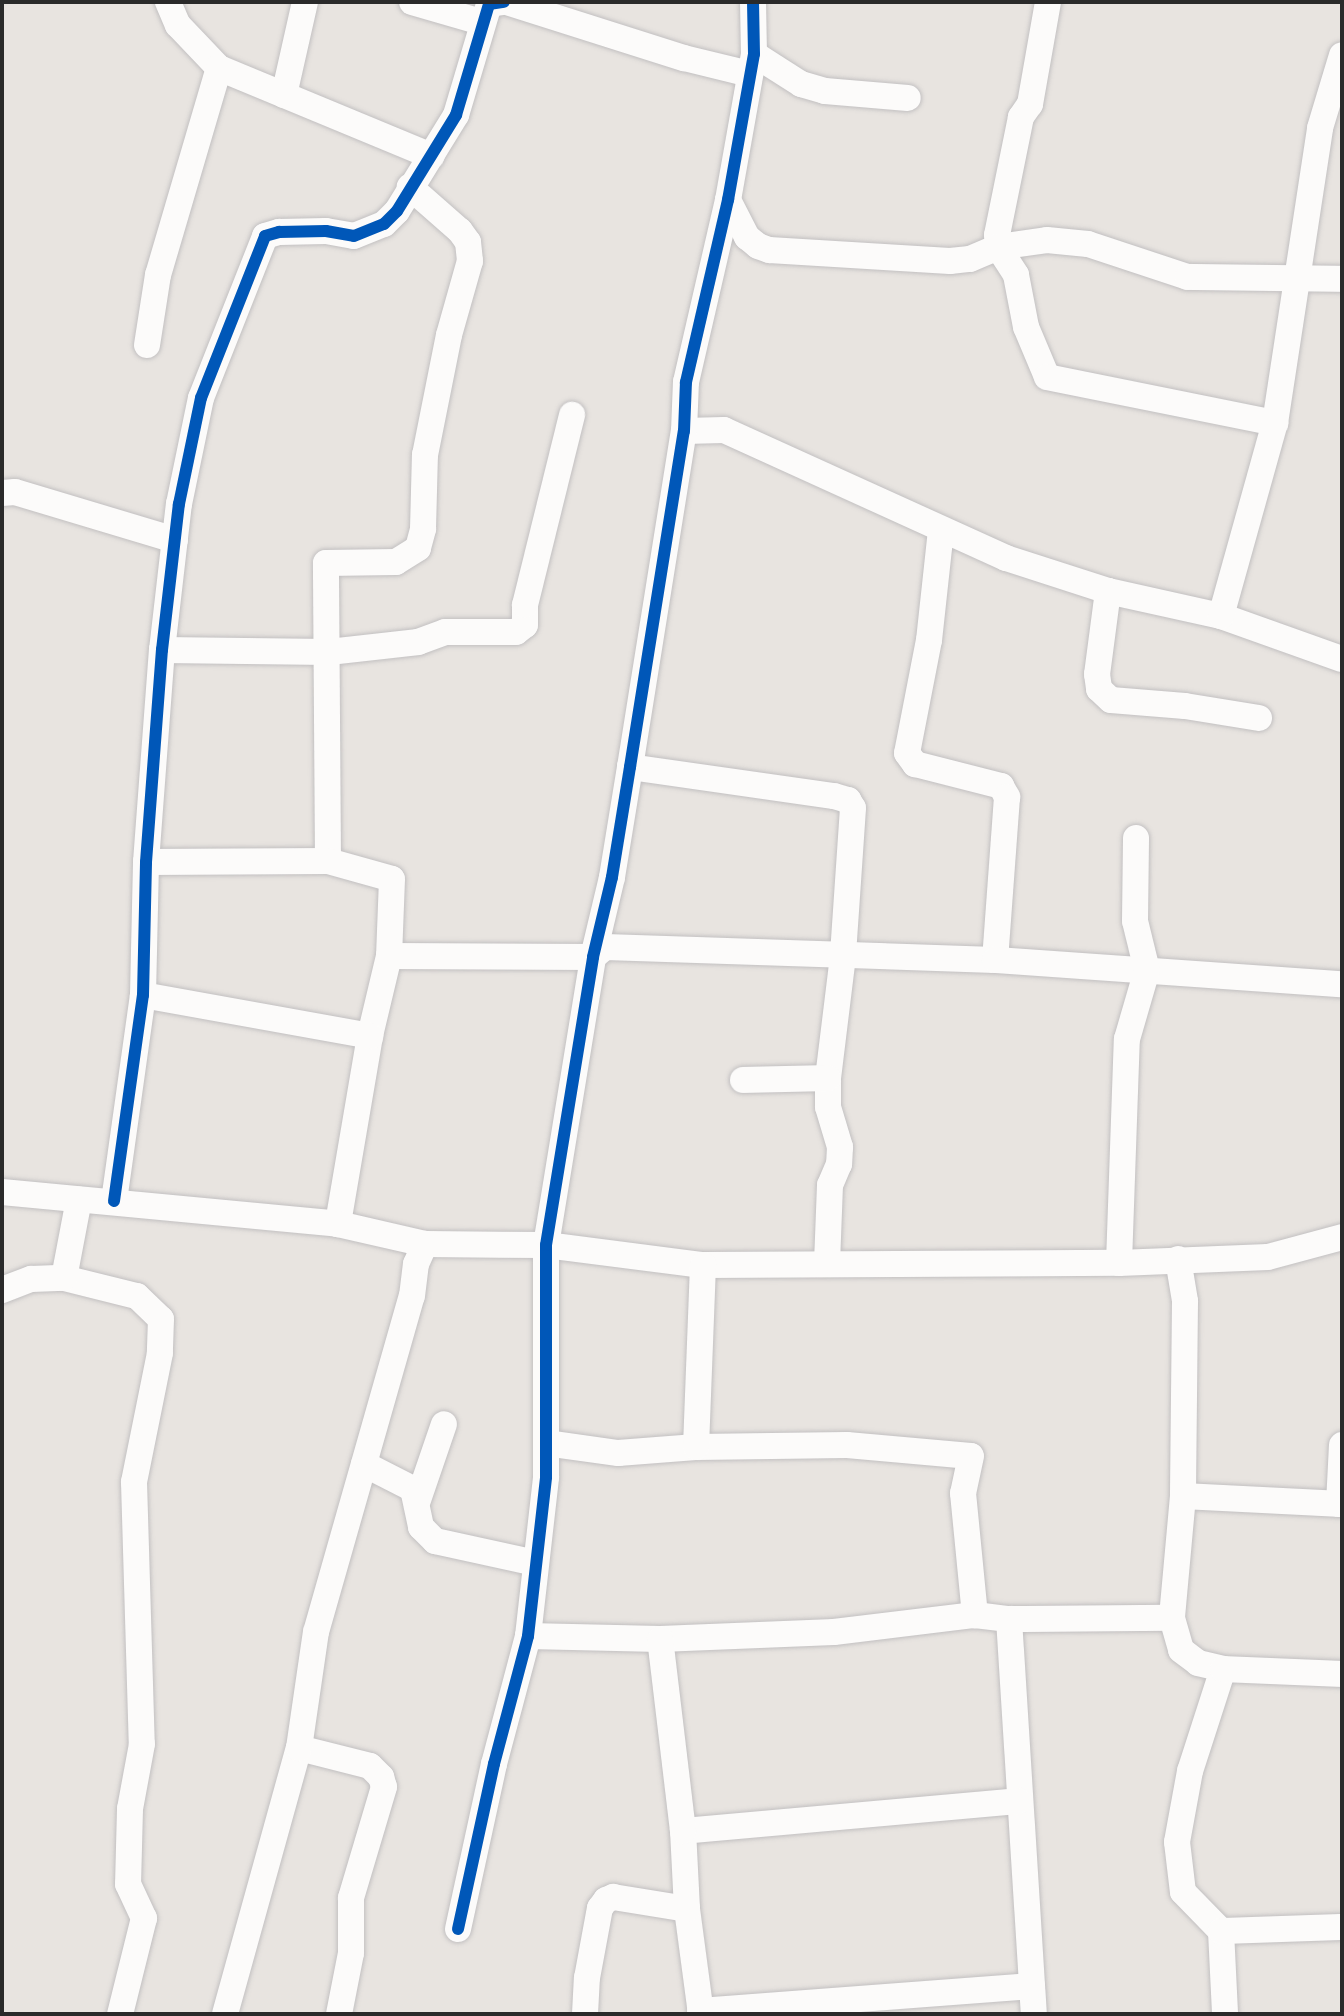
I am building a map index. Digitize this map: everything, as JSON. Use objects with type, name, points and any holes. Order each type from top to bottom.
[{"type":"street","points":[[168,2],[178,25],[219,68],[431,156]]},
{"type":"street","points":[[284,95],[305,2]]},
{"type":"street","points":[[412,2],[481,22]]},
{"type":"street","points":[[114,1201],[143,995],[146,862],[162,650],[187,462],[201,398],[265,236],[279,232],[326,231],[354,236],[384,224],[397,211],[456,115],[481,22],[489,4],[505,2],[684,58],[752,64],[825,91],[908,98]]},
{"type":"street","points":[[458,1929],[494,1764],[528,1636],[546,1443],[546,1245],[593,957],[612,877],[630,767],[684,431],[686,382],[728,200],[752,64],[753,2]]},
{"type":"street","points":[[1048,2],[1030,104],[1021,117],[1001,211],[998,247],[1016,275],[1026,327],[1047,377],[1275,423]]},
{"type":"street","points":[[1221,616],[1275,423],[1320,128],[1342,55]]},
{"type":"street","points":[[147,345],[158,275],[219,68]]},
{"type":"street","points":[[328,861],[329,652],[326,563],[396,562],[418,548],[423,529],[425,455],[449,335],[470,261],[468,242],[460,231],[410,187]]},
{"type":"street","points":[[728,200],[747,237],[769,250],[950,261],[970,259],[998,247],[1047,240],[1088,244],[1188,277],[1342,279]]},
{"type":"street","points":[[162,650],[329,652],[418,642],[445,632],[516,632],[525,625],[525,605],[572,415]]},
{"type":"street","points":[[684,431],[724,430],[1006,558],[1108,591],[1221,616],[1342,659]]},
{"type":"street","points":[[2,493],[15,492],[175,540]]},
{"type":"street","points":[[941,530],[929,640],[907,753],[915,764],[1001,786],[1007,797],[995,960]]},
{"type":"street","points":[[1108,591],[1097,674],[1099,689],[1111,700],[1259,718]]},
{"type":"street","points":[[630,767],[848,800],[853,808],[843,956],[828,1078],[828,1107],[840,1147],[839,1164],[830,1185],[827,1264]]},
{"type":"street","points":[[1119,1263],[1126,1047],[1130,1019],[1147,970],[1135,921],[1136,838]]},
{"type":"street","points":[[146,862],[328,861],[392,879],[389,956],[370,1036],[338,1224]]},
{"type":"street","points":[[389,956],[593,957],[605,947],[995,960],[1342,984]]},
{"type":"street","points":[[143,995],[370,1036]]},
{"type":"street","points":[[743,1080],[828,1078]]},
{"type":"street","points":[[2,1192],[338,1224],[425,1244],[546,1245],[703,1265],[1119,1263],[1268,1257],[1342,1237]]},
{"type":"street","points":[[64,1278],[79,1199]]},
{"type":"street","points":[[225,2014],[299,1748],[316,1632],[412,1296],[416,1264],[425,1244]]},
{"type":"street","points":[[1178,1259],[1185,1301],[1183,1496],[1172,1618],[1181,1650],[1198,1663],[1223,1669],[1342,1674]]},
{"type":"street","points":[[696,1447],[703,1265]]},
{"type":"street","points":[[2,1290],[31,1279],[64,1278],[137,1296],[161,1319],[160,1353],[134,1482],[142,1744],[130,1809],[128,1884],[144,1918],[120,2014]]},
{"type":"street","points":[[418,1500],[444,1424]]},
{"type":"street","points":[[546,1443],[618,1453],[696,1447],[847,1445],[971,1456],[963,1493],[975,1615]]},
{"type":"street","points":[[1183,1496],[1340,1504],[1342,1445]]},
{"type":"street","points":[[364,1464],[413,1489],[418,1500],[421,1527],[435,1541],[536,1563]]},
{"type":"street","points":[[939,1619],[970,1569]]},
{"type":"street","points":[[528,1636],[660,1639],[834,1632],[975,1615],[1009,1619],[1172,1618]]},
{"type":"street","points":[[1009,1619],[1034,2014]]},
{"type":"street","points":[[660,1639],[700,2012],[1032,1986]]},
{"type":"street","points":[[1223,1669],[1190,1771],[1177,1842],[1183,1892],[1221,1931],[1225,2014]]},
{"type":"street","points":[[299,1748],[370,1766],[381,1777],[384,1787],[351,1898],[351,1953],[339,2014]]},
{"type":"street","points":[[683,1831],[1019,1801]]},
{"type":"street","points":[[585,2014],[600,1908],[606,1900],[613,1897],[687,1909]]},
{"type":"street","points":[[1221,1931],[1342,1927]]},
{"type":"cycle path","points":[[114,1201],[143,995],[146,862],[162,650],[179,504],[201,398],[265,236],[279,232],[326,231],[354,236],[384,224],[397,211],[456,115],[489,4],[504,2]]},
{"type":"cycle path","points":[[458,1929],[494,1764],[528,1636],[546,1477],[546,1245],[593,957],[612,877],[630,767],[684,431],[686,382],[728,200],[754,54],[753,2]]}]
